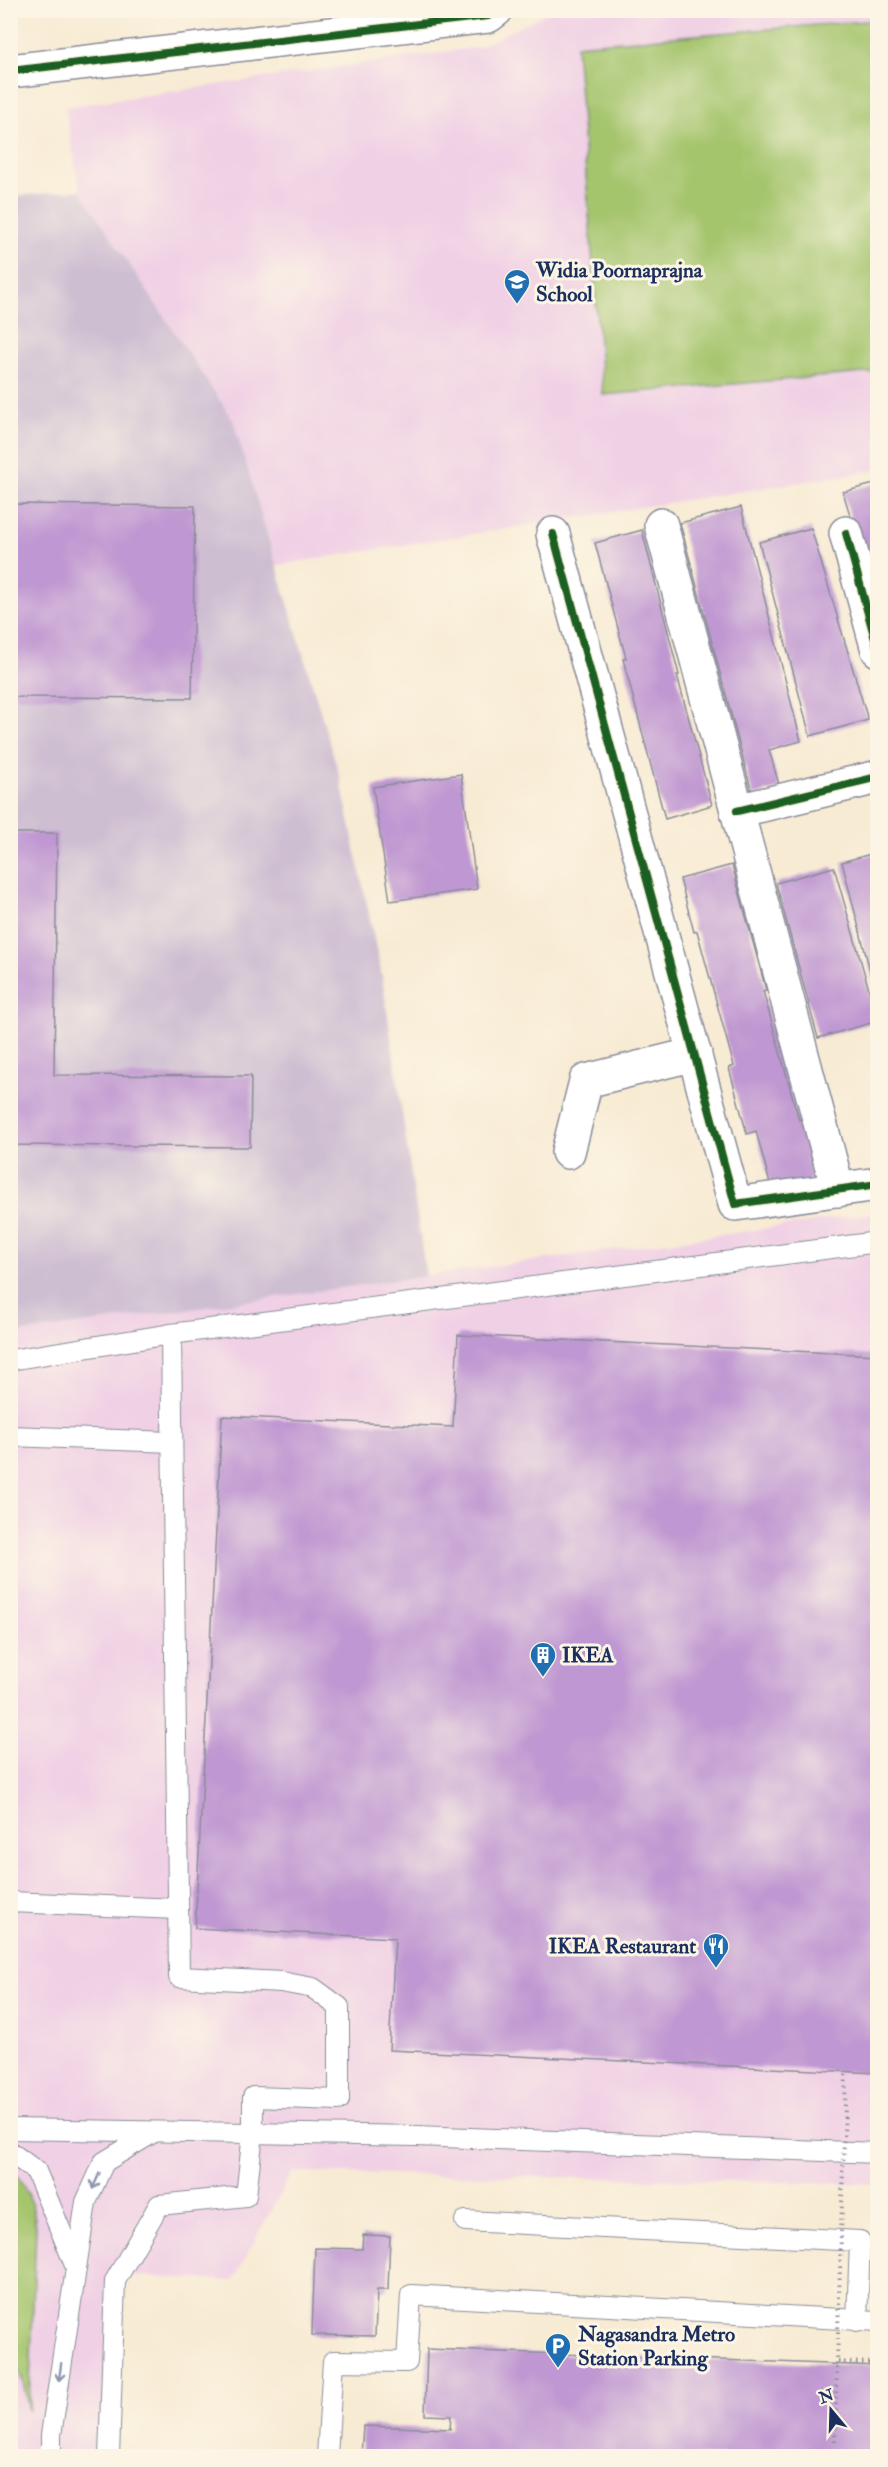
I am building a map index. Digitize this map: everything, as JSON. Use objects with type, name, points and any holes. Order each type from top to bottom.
[{"type":"street","points":[[10,71],[488,16],[496,10]]},
{"type":"street","points":[[661,525],[838,1190]]},
{"type":"street","points":[[846,533],[878,650]]},
{"type":"street","points":[[553,534],[735,1204],[878,1184]]},
{"type":"street","points":[[737,811],[878,777]]},
{"type":"street","points":[[568,1152],[586,1081],[695,1054]]},
{"type":"lane","points":[[10,1360],[171,1334],[878,1242]]},
{"type":"lane","points":[[109,2457],[115,2281],[159,2205],[246,2196],[253,2097],[339,2100],[339,2007],[314,1988],[281,1982],[179,1977],[171,1334]]},
{"type":"lane","points":[[10,1436],[172,1442]]},
{"type":"lane","points":[[10,1902],[178,1909]]},
{"type":"lane","points":[[10,2129],[416,2136],[878,2153]]},
{"type":"lane","points":[[51,2457],[51,2435],[86,2202],[104,2162],[154,2132]]},
{"type":"lane","points":[[10,2152],[36,2171],[75,2265]]},
{"type":"lane","points":[[465,2221],[869,2243],[857,2321]]},
{"type":"lane","points":[[327,2457],[333,2361],[407,2362],[411,2295],[878,2321]]},
{"type":"path","points":[[835,2441],[846,2072]]},
{"type":"path","points":[[838,2363],[878,2363]]},
{"type":"shaded area","name":"Widia Poornaprajna School","points":[[551,11],[877,11],[877,470],[277,565],[233,420],[80,190],[65,107],[479,47]]},
{"type":"shaded area","points":[[80,190],[233,420],[340,777],[382,976],[426,1276],[11,1334],[10,197]]},
{"type":"shaded area","name":"IKEA","points":[[877,1213],[877,2184],[292,2172],[233,2281],[113,2275],[102,2456],[11,2456],[10,1334]]},
{"type":"green space","points":[[877,20],[877,372],[603,395],[576,45]]},
{"type":"green space","points":[[11,2169],[29,2196],[36,2228],[29,2411],[23,2382],[11,2352]]},
{"type":"building","points":[[878,483],[878,607],[843,492]]},
{"type":"building","points":[[10,504],[195,506],[192,698],[10,697]]},
{"type":"building","points":[[741,507],[801,741],[769,750],[780,788],[753,796],[680,523]]},
{"type":"building","points":[[811,528],[868,720],[810,736],[759,542]]},
{"type":"building","points":[[642,530],[679,675],[677,675],[712,805],[665,819],[595,543]]},
{"type":"building","points":[[461,774],[477,889],[390,901],[373,787]]},
{"type":"building","points":[[10,833],[57,833],[54,1075],[251,1076],[250,1147],[10,1145]]},
{"type":"building","points":[[878,852],[878,998],[877,998],[842,862]]},
{"type":"building","points":[[732,865],[766,990],[763,991],[799,1120],[802,1119],[819,1178],[772,1191],[756,1131],[747,1134],[729,1068],[734,1066],[697,931],[694,932],[680,879]]},
{"type":"building","points":[[834,867],[878,1021],[818,1038],[776,883]]},
{"type":"building","name":"IKEA","points":[[458,1335],[878,1355],[878,2073],[389,2050],[395,1938],[195,1928],[222,1416],[453,1427]]},
{"type":"building","points":[[363,2235],[390,2236],[388,2290],[377,2290],[375,2336],[312,2335],[315,2248],[362,2249]]},
{"type":"building","points":[[427,2349],[878,2366],[878,2456],[361,2456],[363,2426],[450,2429],[451,2416],[425,2415]]},
{"type":"cycle path","points":[[10,71],[488,16],[496,10]]},
{"type":"cycle path","points":[[846,533],[878,650]]},
{"type":"cycle path","points":[[553,534],[735,1204],[878,1184]]},
{"type":"cycle path","points":[[737,811],[878,777]]},
{"type":"place","name":"Widia Poornaprajna School","points":[[517,305]]},
{"type":"place","name":"IKEA","points":[[543,1678]]},
{"type":"place","name":"IKEA Restaurant","points":[[716,1969]]},
{"type":"place","name":"Nagasandra Metro Station Parking","points":[[558,2369]]}]
